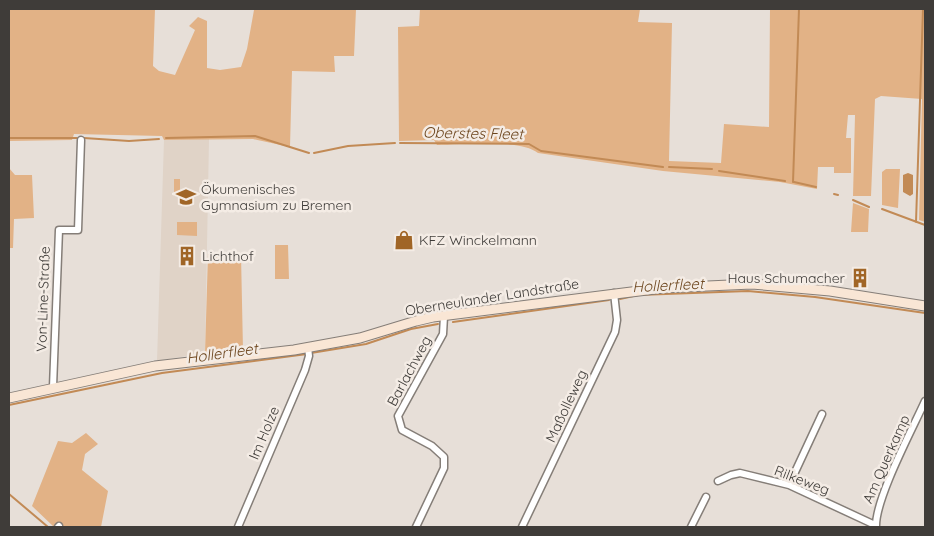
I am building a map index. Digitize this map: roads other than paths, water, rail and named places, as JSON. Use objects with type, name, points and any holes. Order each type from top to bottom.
[{"type":"street","name":"Von-Line-Straße","points":[[53,387],[59,230],[78,230],[80,140]]},
{"type":"street","name":"Oberneulander Landstraße","points":[[9,398],[155,366],[308,352],[416,321],[614,293],[684,286],[752,284],[830,291],[925,306]]},
{"type":"street","name":"Maßolleweg","points":[[522,527],[615,332],[617,320],[614,293]]},
{"type":"street","name":"Barlachweg","points":[[416,527],[444,468],[444,457],[432,446],[402,430],[398,416],[443,334],[444,316]]},
{"type":"street","name":"Im Holze","points":[[238,527],[308,352]]},
{"type":"street","name":"Am Querkamp","points":[[875,526],[876,513],[925,401]]},
{"type":"street","points":[[789,485],[822,414]]},
{"type":"street","name":"Rilkeweg","points":[[718,481],[740,473],[789,485],[875,526]]},
{"type":"street","points":[[691,527],[706,497]]},
{"type":"waterway","points":[[793,182],[799,9]]},
{"type":"waterway","points":[[916,222],[923,9]]},
{"type":"waterway","name":"Oberstes Fleet","points":[[166,138],[255,136],[309,153]]},
{"type":"waterway","name":"Oberstes Fleet","points":[[9,138],[77,138]]},
{"type":"waterway","name":"Oberstes Fleet","points":[[84,138],[129,141],[159,139]]},
{"type":"waterway","name":"Oberstes Fleet","points":[[314,153],[348,146],[395,143]]},
{"type":"waterway","name":"Oberstes Fleet","points":[[400,143],[529,144],[541,151],[663,167]]},
{"type":"waterway","name":"Oberstes Fleet","points":[[669,167],[712,169]]},
{"type":"waterway","name":"Oberstes Fleet","points":[[719,171],[785,181]]},
{"type":"waterway","name":"Oberstes Fleet","points":[[794,182],[816,187]]},
{"type":"waterway","name":"Oberstes Fleet","points":[[834,194],[838,195]]},
{"type":"waterway","name":"Oberstes Fleet","points":[[853,200],[869,207]]},
{"type":"waterway","name":"Oberstes Fleet","points":[[882,209],[925,225]]},
{"type":"waterway","name":"Hollerfleet","points":[[620,299],[638,295],[748,291],[815,297],[925,313]]},
{"type":"waterway","name":"Hollerfleet","points":[[453,322],[609,300]]},
{"type":"waterway","name":"Hollerfleet","points":[[311,353],[366,344],[411,329],[438,324]]},
{"type":"waterway","name":"Hollerfleet","points":[[9,405],[162,373],[307,354]]},
{"type":"waterway","points":[[9,494],[48,527]]},
{"type":"place","name":"Ökumenisches Gymnasium zu Bremen","points":[[186,197]]},
{"type":"place","name":"KFZ Winckelmann","points":[[404,240]]},
{"type":"place","name":"Lichthof","points":[[187,256]]},
{"type":"place","name":"Haus Schumacher","points":[[860,278]]}]
